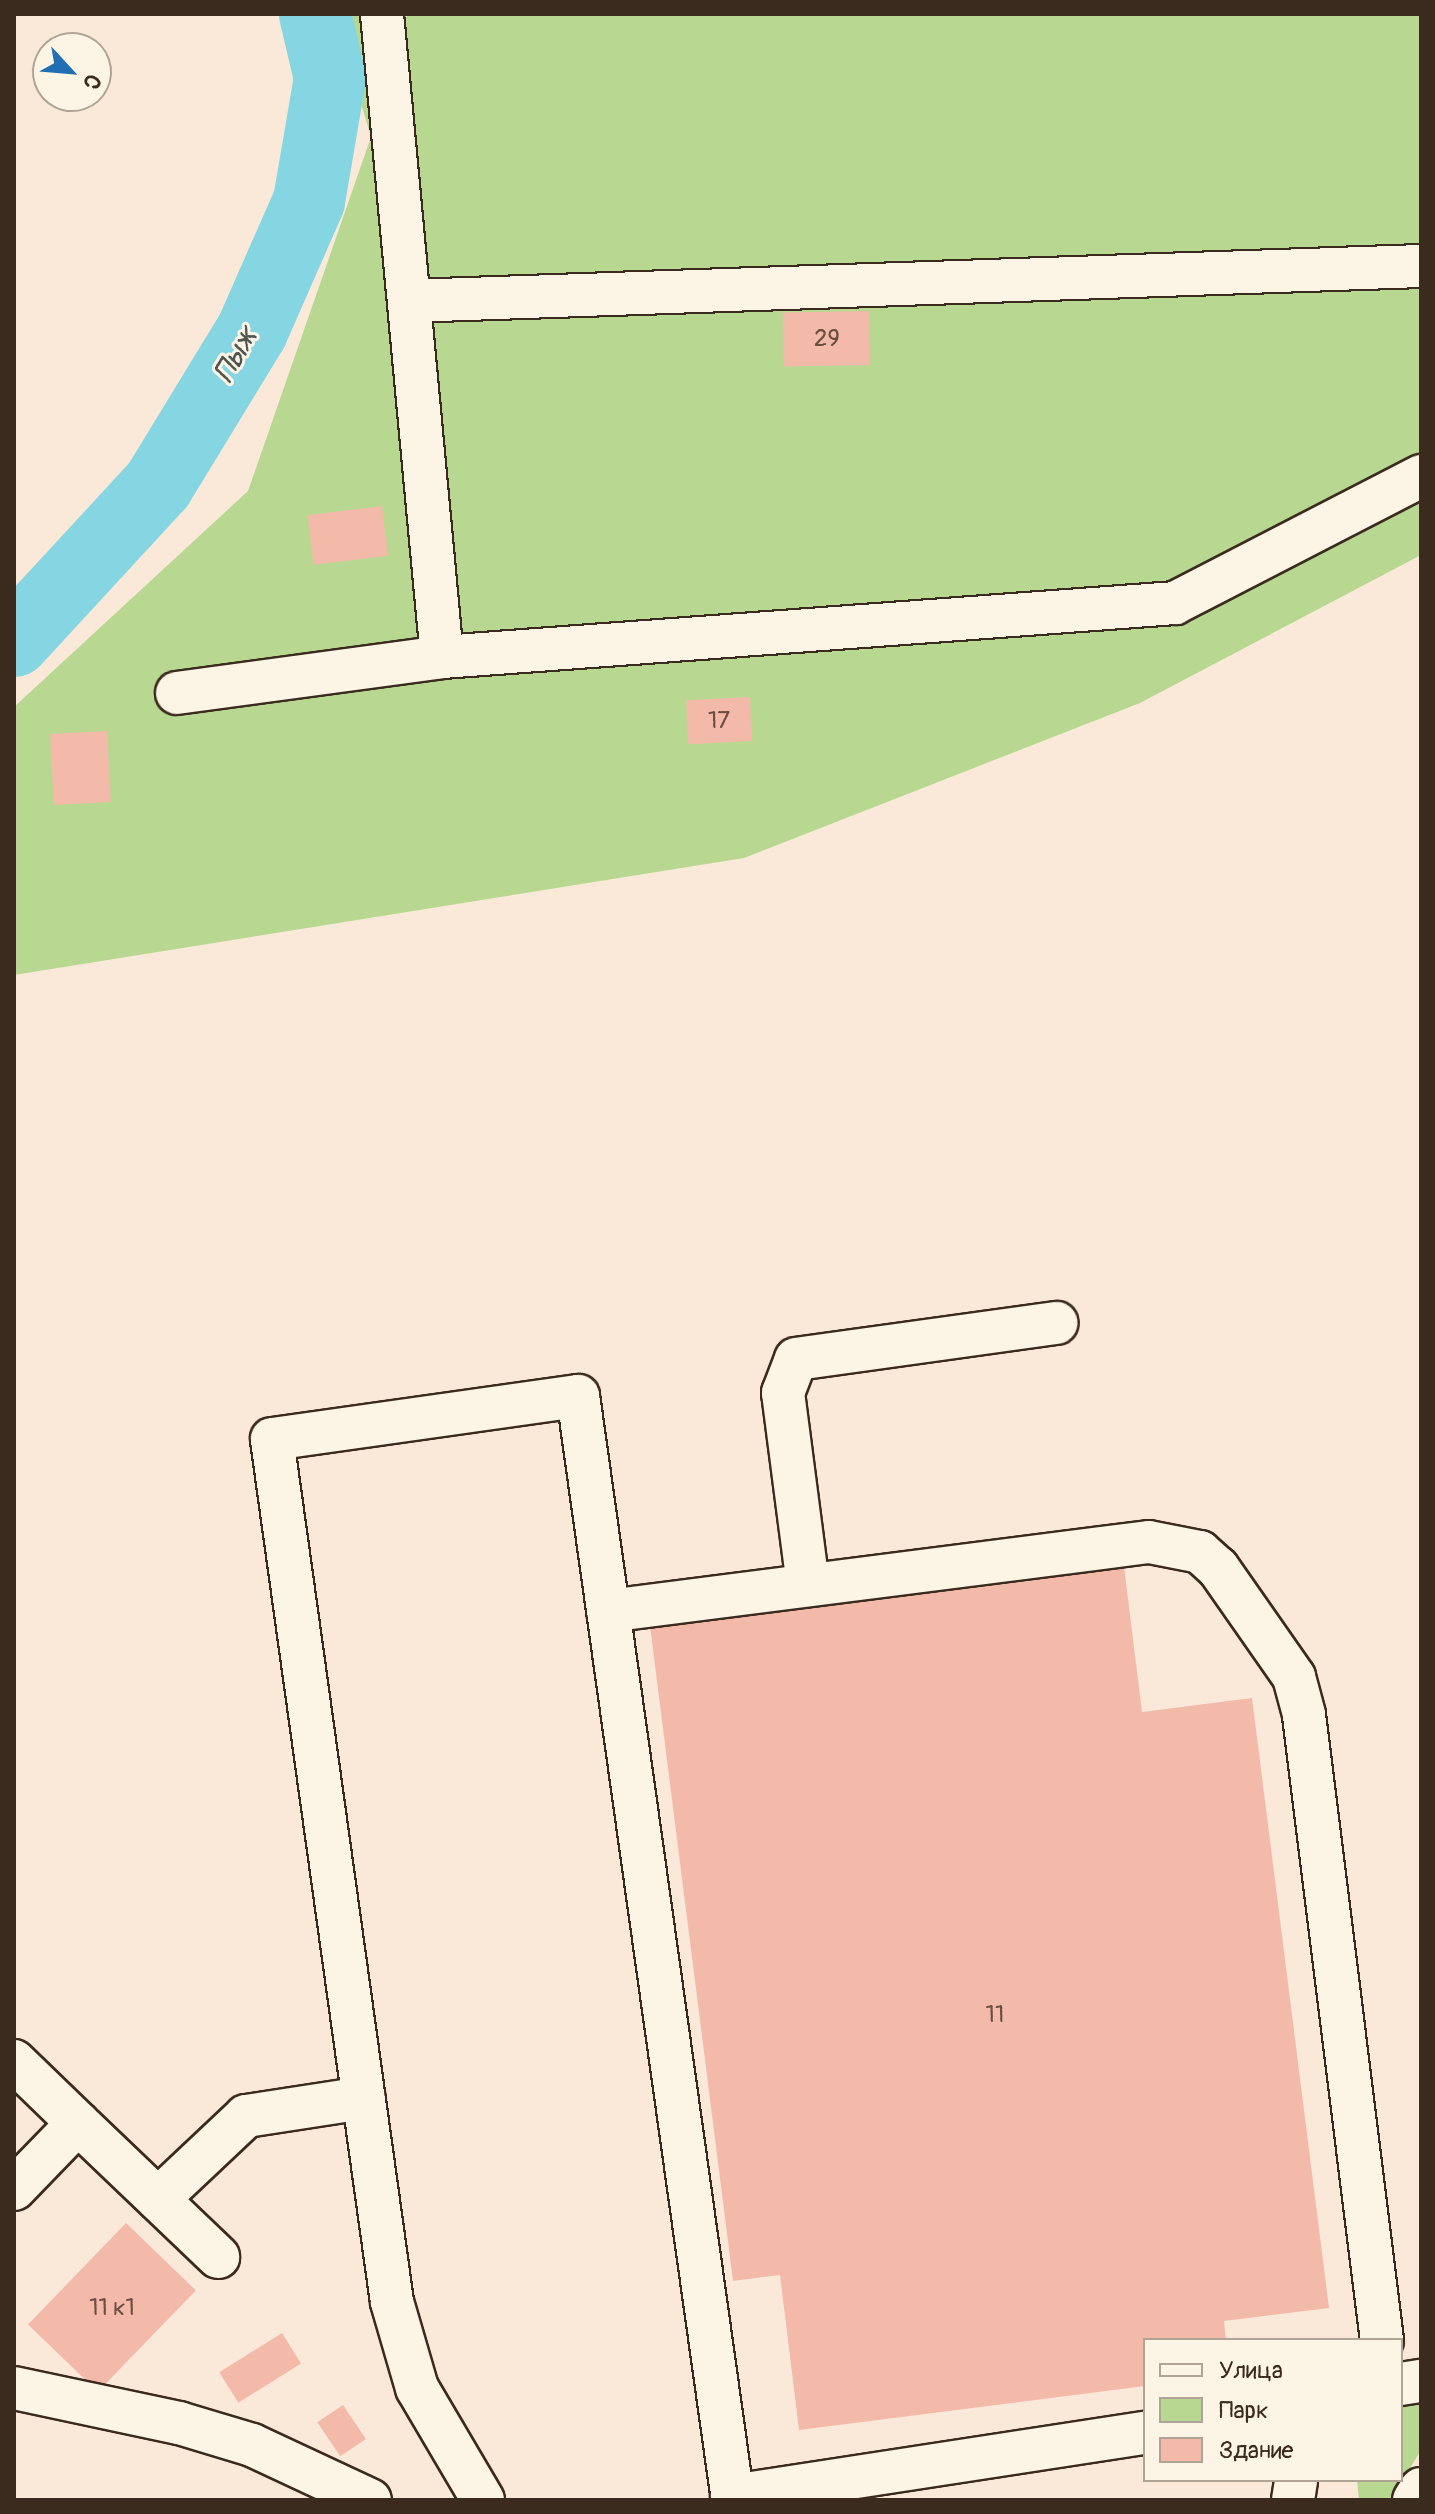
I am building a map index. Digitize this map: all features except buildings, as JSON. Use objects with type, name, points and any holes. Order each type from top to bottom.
[{"type":"street","points":[[382,14],[442,657]]},
{"type":"street","points":[[409,301],[1421,266]]},
{"type":"street","points":[[177,693],[442,657],[1175,603],[1421,476]]},
{"type":"street","points":[[808,1585],[783,1393],[796,1359],[1057,1323]]},
{"type":"street","points":[[483,2500],[417,2388],[392,2302],[272,1439],[578,1396],[733,2498],[1143,2433]]},
{"type":"street","points":[[608,1611],[1149,1542],[1200,1552],[1227,1580],[1294,1677],[1304,1715],[1382,2338]]},
{"type":"street","points":[[14,2061],[218,2257]]},
{"type":"street","points":[[158,2199],[246,2116],[364,2098]]},
{"type":"street","points":[[14,2189],[78,2123]]},
{"type":"street","points":[[14,2388],[237,2441],[370,2500]]},
{"type":"street","points":[[1414,2500],[1421,2489]]},
{"type":"green space","points":[[334,14],[1421,14],[1421,555],[1140,703],[744,858],[14,975],[14,707],[248,491],[371,137]]},
{"type":"green space","points":[[1421,2391],[1421,2450],[1403,2480],[1403,2395]]},
{"type":"green space","points":[[1357,2482],[1402,2482],[1391,2500],[1359,2500]]},
{"type":"waterway","name":"Пыж","points":[[14,641],[158,485],[252,331],[309,201],[330,78],[315,14]]}]
